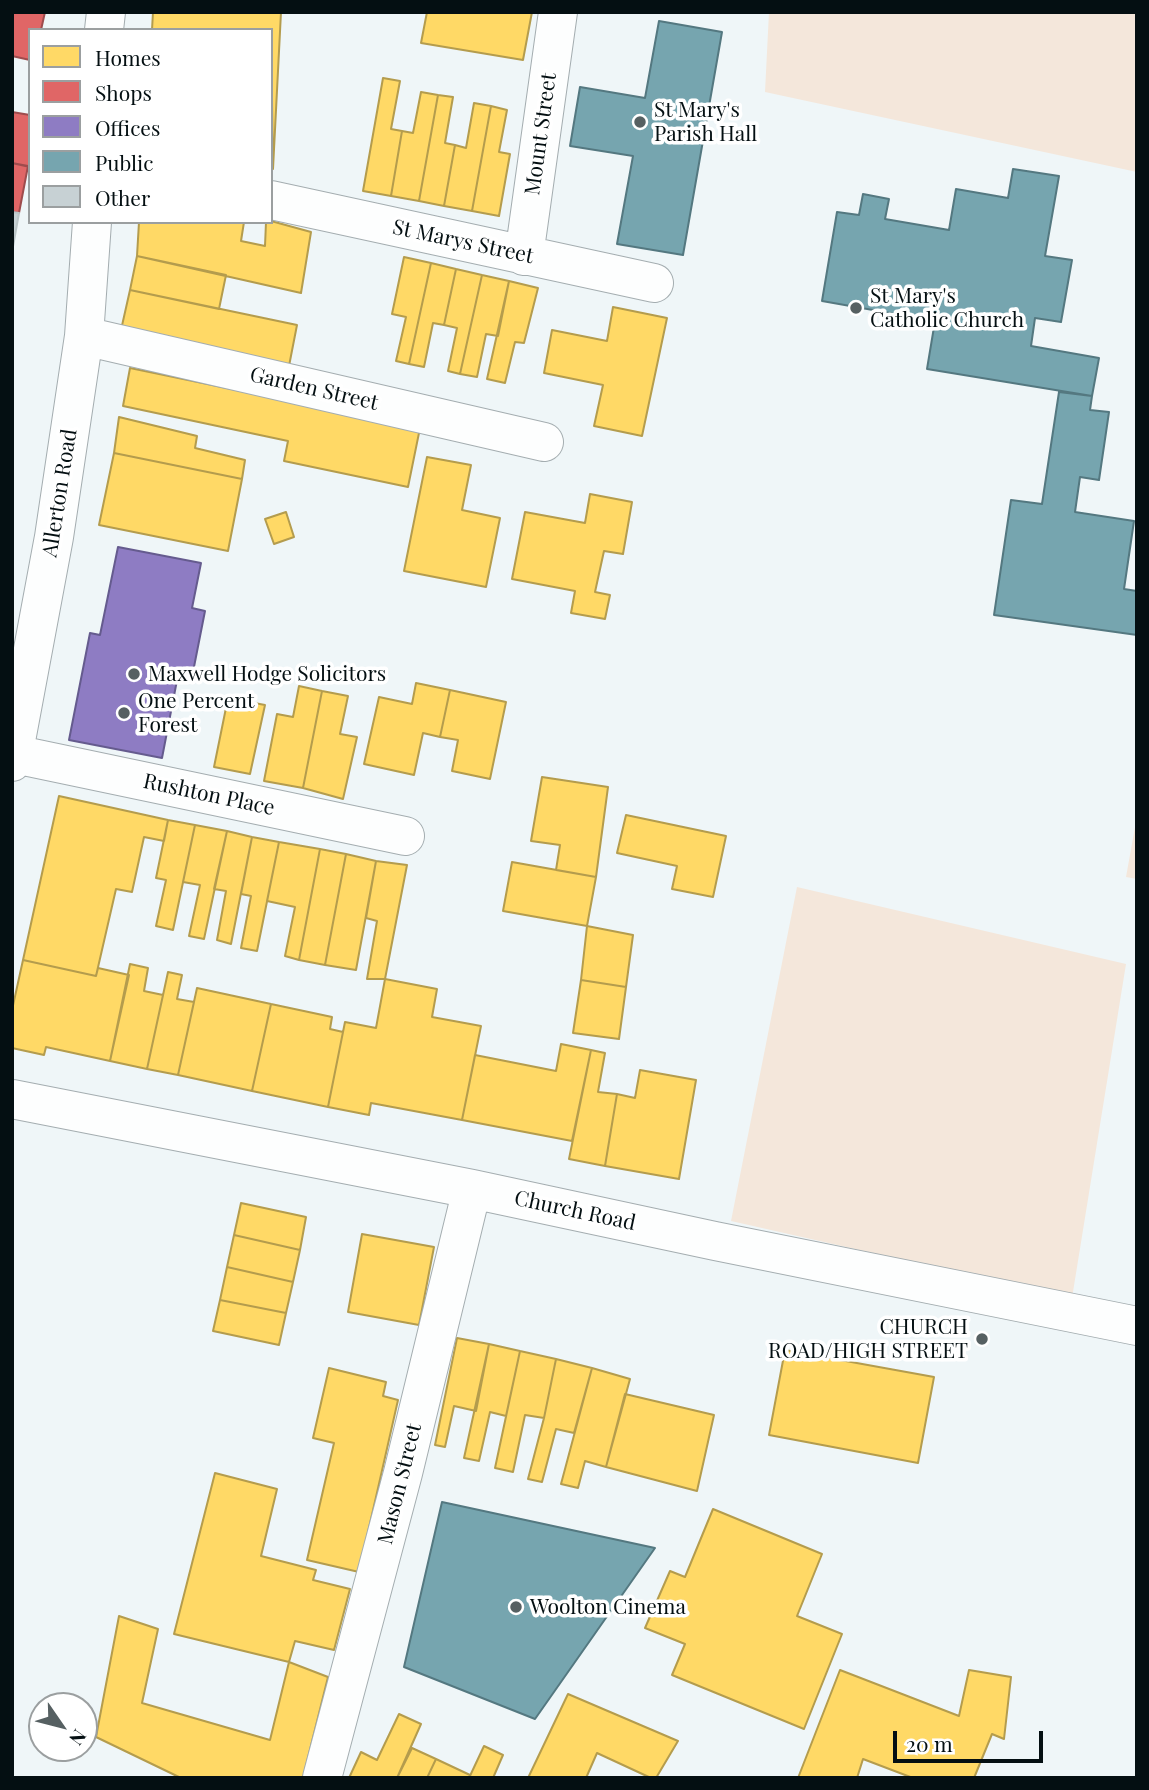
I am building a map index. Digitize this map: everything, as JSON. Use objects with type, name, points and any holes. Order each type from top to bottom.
[{"type":"street","name":"Mount Street","points":[[524,256],[558,12]]},
{"type":"street","name":"St Marys Street","points":[[273,200],[654,283]]},
{"type":"street","name":"Allerton Road","points":[[13,758],[54,537],[83,335],[92,224]]},
{"type":"street","name":"Garden Street","points":[[83,335],[544,442]]},
{"type":"street","name":"Rushton Place","points":[[13,758],[405,836]]},
{"type":"street","name":"Church Road","points":[[12,1099],[472,1189],[1137,1326]]},
{"type":"street","name":"Mason Street","points":[[323,1778],[403,1473],[472,1189]]},
{"type":"shaded area","points":[[769,12],[1137,12],[1137,172],[765,92]]},
{"type":"shaded area","points":[[1137,816],[1137,879],[1126,877]]},
{"type":"shaded area","points":[[797,887],[1126,964],[1072,1298],[731,1221]]},
{"type":"building: Homes","points":[[153,12],[281,12],[273,169],[273,28],[152,28]]},
{"type":"building: Homes","points":[[427,12],[532,12],[523,60],[421,43]]},
{"type":"building: Homes","points":[[383,78],[400,81],[391,129],[402,131],[391,196],[363,191]]},
{"type":"building: Homes","points":[[421,92],[438,95],[419,201],[391,196],[402,131],[413,133]]},
{"type":"building: Homes","points":[[438,95],[453,97],[445,143],[455,145],[444,206],[419,201]]},
{"type":"building: Homes","points":[[474,103],[491,106],[472,211],[444,206],[455,145],[466,148]]},
{"type":"building: Homes","points":[[491,106],[507,110],[499,152],[510,154],[499,216],[472,211]]},
{"type":"building: Homes","points":[[273,222],[311,232],[301,293],[137,256],[139,224],[244,224],[241,241],[265,246],[266,224],[273,224]]},
{"type":"building: Homes","points":[[137,256],[226,275],[219,309],[130,290]]},
{"type":"building: Homes","points":[[404,257],[431,263],[409,364],[396,361],[406,317],[392,314]]},
{"type":"building: Homes","points":[[431,263],[456,269],[444,325],[433,323],[424,367],[409,364]]},
{"type":"building: Homes","points":[[456,269],[482,275],[460,374],[448,371],[457,328],[444,325]]},
{"type":"building: Homes","points":[[482,275],[509,281],[498,336],[486,334],[477,377],[460,374]]},
{"type":"building: Homes","points":[[509,281],[538,288],[524,343],[515,342],[505,383],[487,379]]},
{"type":"building: Homes","points":[[130,290],[297,325],[289,366],[121,330]]},
{"type":"building: Homes","points":[[613,307],[667,318],[642,436],[594,426],[603,385],[544,373],[552,330],[607,341]]},
{"type":"building: Homes","points":[[130,368],[420,428],[408,487],[284,461],[288,441],[123,406]]},
{"type":"building: Homes","points":[[119,417],[197,436],[195,448],[245,460],[242,479],[114,453]]},
{"type":"building: Homes","points":[[114,453],[242,479],[228,551],[99,525]]},
{"type":"building: Homes","points":[[427,457],[471,465],[462,510],[500,518],[486,587],[404,571]]},
{"type":"building: Homes","points":[[590,494],[632,502],[623,554],[604,551],[595,592],[610,595],[605,619],[571,613],[575,591],[512,579],[525,512],[585,523]]},
{"type":"building: Homes","points":[[286,512],[294,537],[274,544],[265,519]]},
{"type":"building: Homes","points":[[416,683],[450,690],[440,737],[423,733],[414,775],[364,764],[379,697],[412,704]]},
{"type":"building: Homes","points":[[299,686],[322,691],[303,788],[264,781],[277,714],[293,717]]},
{"type":"building: Homes","points":[[450,690],[506,702],[490,779],[452,771],[458,740],[440,737]]},
{"type":"building: Homes","points":[[322,691],[348,696],[340,734],[357,737],[343,799],[303,788]]},
{"type":"building: Homes","points":[[228,698],[265,705],[250,774],[214,767]]},
{"type":"building: Homes","points":[[542,777],[608,787],[596,877],[556,870],[560,845],[531,841]]},
{"type":"building: Homes","points":[[59,796],[168,820],[164,841],[144,837],[132,892],[116,889],[96,976],[23,960]]},
{"type":"building: Homes","points":[[626,815],[726,836],[713,897],[672,889],[677,866],[617,853]]},
{"type":"building: Homes","points":[[168,820],[195,825],[173,930],[156,926],[166,880],[156,878]]},
{"type":"building: Homes","points":[[195,825],[227,831],[204,939],[189,936],[200,885],[183,882]]},
{"type":"building: Homes","points":[[227,831],[252,837],[231,944],[217,940],[226,891],[214,889]]},
{"type":"building: Homes","points":[[252,837],[279,842],[257,951],[241,948],[251,896],[241,894]]},
{"type":"building: Homes","points":[[279,842],[320,849],[299,960],[285,956],[295,907],[267,901]]},
{"type":"building: Homes","points":[[320,849],[346,854],[325,965],[299,960]]},
{"type":"building: Homes","points":[[346,854],[376,861],[356,970],[325,965]]},
{"type":"building: Homes","points":[[376,861],[407,865],[385,979],[367,979],[377,921],[366,918]]},
{"type":"building: Homes","points":[[512,862],[596,877],[587,926],[503,911]]},
{"type":"building: Homes","points":[[587,926],[633,935],[626,987],[581,980]]},
{"type":"building: Homes","points":[[23,960],[96,976],[98,968],[129,975],[110,1061],[46,1047],[44,1055],[12,1048],[12,1010]]},
{"type":"building: Homes","points":[[130,964],[148,968],[144,991],[163,995],[147,1069],[110,1061]]},
{"type":"building: Homes","points":[[168,972],[182,975],[177,999],[194,1002],[178,1075],[147,1069]]},
{"type":"building: Homes","points":[[385,979],[437,989],[432,1017],[481,1026],[462,1120],[371,1103],[369,1115],[328,1107],[345,1022],[376,1028]]},
{"type":"building: Homes","points":[[581,980],[626,987],[619,1039],[573,1033]]},
{"type":"building: Homes","points":[[197,988],[271,1004],[252,1091],[178,1075]]},
{"type":"building: Homes","points":[[271,1004],[332,1017],[330,1029],[343,1032],[328,1107],[252,1091]]},
{"type":"building: Homes","points":[[561,1044],[591,1050],[572,1141],[462,1120],[475,1055],[556,1071]]},
{"type":"building: Homes","points":[[591,1050],[605,1053],[598,1092],[617,1094],[605,1166],[569,1159]]},
{"type":"building: Homes","points":[[640,1070],[696,1080],[679,1179],[605,1166],[617,1094],[635,1098]]},
{"type":"building: Homes","points":[[241,1203],[306,1217],[300,1250],[234,1235]]},
{"type":"building: Homes","points":[[362,1234],[434,1247],[419,1325],[348,1312]]},
{"type":"building: Homes","points":[[234,1235],[300,1250],[293,1282],[227,1267]]},
{"type":"building: Homes","points":[[227,1267],[293,1282],[286,1313],[220,1300]]},
{"type":"building: Homes","points":[[220,1300],[286,1313],[279,1345],[213,1331]]},
{"type":"building: Homes","points":[[457,1338],[489,1344],[476,1411],[454,1406],[445,1447],[435,1445]]},
{"type":"building: Homes","points":[[489,1344],[520,1351],[506,1416],[490,1412],[479,1461],[464,1458]]},
{"type":"building: Homes","points":[[785,1350],[934,1377],[918,1463],[769,1435]]},
{"type":"building: Homes","points":[[520,1351],[556,1359],[544,1418],[525,1415],[513,1472],[495,1468]]},
{"type":"building: Homes","points":[[556,1359],[592,1368],[574,1433],[556,1429],[542,1482],[528,1479]]},
{"type":"building: Homes","points":[[329,1368],[386,1382],[383,1396],[398,1400],[359,1572],[307,1560],[334,1443],[313,1438]]},
{"type":"building: Homes","points":[[592,1368],[630,1379],[606,1467],[585,1461],[578,1488],[561,1484]]},
{"type":"building: Homes","points":[[625,1394],[714,1415],[697,1491],[606,1467]]},
{"type":"building: Homes","points":[[215,1473],[277,1489],[261,1556],[316,1570],[313,1580],[350,1589],[334,1650],[295,1641],[289,1662],[174,1634]]},
{"type":"building: Homes","points":[[713,1509],[822,1554],[797,1616],[842,1634],[804,1729],[672,1675],[685,1644],[645,1628],[670,1571],[685,1577]]},
{"type":"building: Homes","points":[[119,1616],[158,1629],[142,1703],[270,1740],[289,1662],[328,1677],[303,1778],[181,1778],[98,1738]]},
{"type":"building: Homes","points":[[840,1670],[959,1716],[969,1670],[1011,1677],[1004,1739],[992,1734],[974,1778],[913,1778],[863,1759],[857,1778],[798,1778]]},
{"type":"building: Homes","points":[[568,1694],[678,1741],[656,1778],[597,1753],[586,1778],[528,1778]]},
{"type":"building: Homes","points":[[399,1714],[421,1724],[397,1778],[349,1778],[361,1752],[377,1760]]},
{"type":"building: Homes","points":[[484,1746],[503,1755],[493,1778],[469,1778]]},
{"type":"building: Homes","points":[[412,1748],[436,1759],[427,1778],[397,1778]]},
{"type":"building: Homes","points":[[436,1759],[470,1775],[469,1778],[427,1778]]},
{"type":"building: Shops","points":[[12,12],[45,12],[41,28],[28,28],[28,60],[12,56]]},
{"type":"building: Shops","points":[[12,112],[28,115],[28,167],[12,163]]},
{"type":"building: Shops","points":[[12,163],[28,166],[19,213],[12,212]]},
{"type":"building: Offices","points":[[118,547],[201,563],[192,608],[205,611],[192,677],[178,675],[162,758],[69,740],[90,633],[100,635]]},
{"type":"building: Public","name":"St Mary's Parish Hall","points":[[659,21],[722,32],[683,255],[617,244],[633,156],[570,146],[580,87],[645,98]]},
{"type":"building: Public","points":[[1013,169],[1059,176],[1045,256],[1072,260],[1061,322],[1035,318],[1031,346],[1099,358],[1092,396],[927,369],[935,321],[822,301],[837,212],[859,215],[863,194],[889,199],[885,219],[949,230],[956,189],[1008,198]]},
{"type":"building: Public","points":[[1059,392],[1092,396],[1090,410],[1109,412],[1099,480],[1080,477],[1075,512],[1134,521],[1124,589],[1137,591],[1137,635],[994,615],[1011,500],[1042,504]]},
{"type":"building: Public","name":"Woolton Cinema","points":[[442,1502],[655,1548],[535,1719],[404,1667]]},
{"type":"building: Other","points":[[12,212],[19,213],[12,252]]},
{"type":"place","name":"St Mary's Parish Hall","points":[[640,122]]},
{"type":"place","name":"St Mary's Catholic Church","points":[[856,308]]},
{"type":"place","name":"Maxwell Hodge Solicitors","points":[[134,674]]},
{"type":"place","name":"One Percent Forest","points":[[124,713]]},
{"type":"place","name":"CHURCH ROAD/HIGH STREET","points":[[982,1339]]},
{"type":"place","name":"Woolton Cinema","points":[[516,1607]]}]
